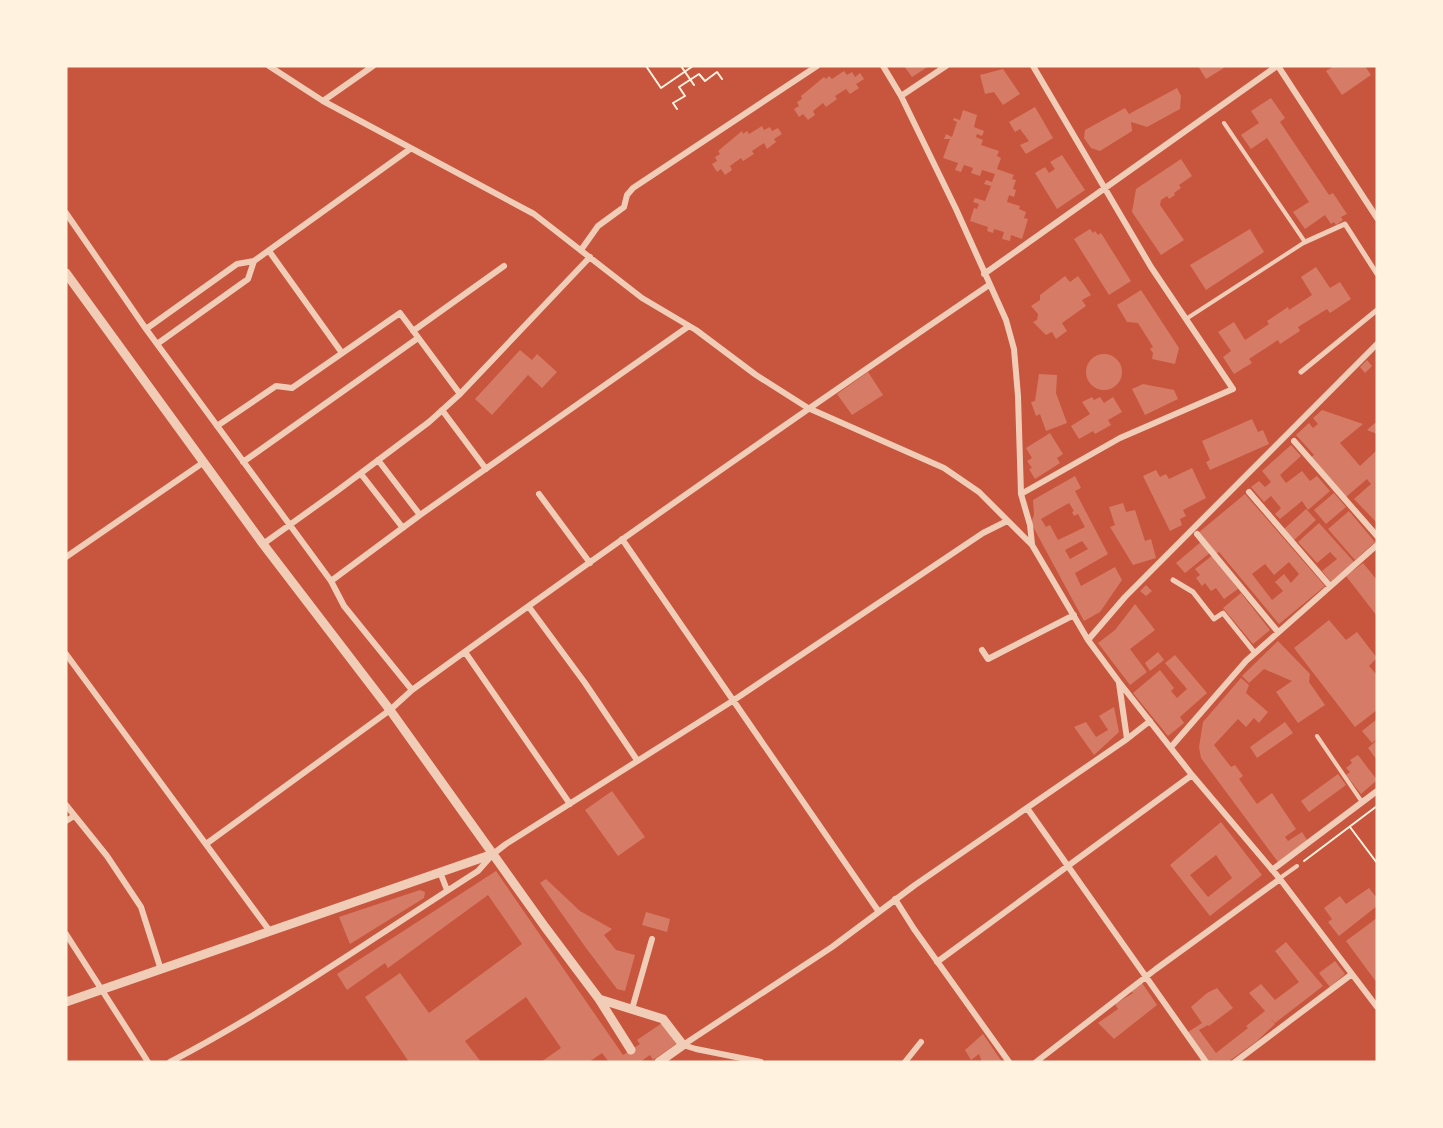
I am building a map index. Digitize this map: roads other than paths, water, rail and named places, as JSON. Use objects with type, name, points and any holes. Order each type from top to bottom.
[{"type":"street","points":[[269,66],[322,101],[534,214],[642,298],[689,326],[756,375],[808,408],[944,468],[979,492],[1032,545],[1088,640],[1119,682],[1192,775],[1280,879],[1377,1006]]},
{"type":"street","points":[[322,101],[373,66]]},
{"type":"street","points":[[581,250],[598,226],[624,207],[627,195],[633,188],[817,66]]},
{"type":"street","points":[[883,66],[901,96],[956,209],[1006,320],[1014,349],[1022,494],[1030,525],[1032,545]]},
{"type":"street","points":[[901,96],[946,66]]},
{"type":"street","points":[[1022,494],[1120,438],[1233,389],[1152,267],[1033,66]]},
{"type":"street","points":[[984,274],[1277,66],[1377,218]]},
{"type":"street","points":[[146,329],[237,264],[254,261],[410,148]]},
{"type":"street","points":[[66,213],[146,329],[331,581],[344,606],[412,690]]},
{"type":"street","points":[[1305,242],[1345,224],[1377,274]]},
{"type":"street","points":[[268,250],[342,353]]},
{"type":"street","points":[[263,543],[429,422],[460,394],[590,257]]},
{"type":"street","points":[[157,344],[248,279],[254,261]]},
{"type":"street","points":[[414,331],[504,266]]},
{"type":"street","points":[[66,273],[263,543],[390,710],[599,999],[631,1050]]},
{"type":"street","points":[[206,844],[390,710],[412,690],[622,539],[808,408],[989,285]]},
{"type":"street","points":[[1301,372],[1377,310]]},
{"type":"street","points":[[217,426],[276,386],[292,388],[400,313],[460,394]]},
{"type":"street","points":[[331,581],[420,515],[689,326]]},
{"type":"street","points":[[243,462],[418,338]]},
{"type":"street","points":[[1088,640],[1125,597],[1377,344]]},
{"type":"street","points":[[442,410],[486,469]]},
{"type":"street","points":[[1294,441],[1377,536]]},
{"type":"street","points":[[378,460],[420,515]]},
{"type":"street","points":[[66,556],[204,462]]},
{"type":"street","points":[[360,474],[403,528]]},
{"type":"street","points":[[1249,492],[1330,586]]},
{"type":"street","points":[[539,495],[590,563]]},
{"type":"street","points":[[66,1002],[493,854],[734,700],[982,533],[1007,521]]},
{"type":"street","points":[[1197,534],[1278,632]]},
{"type":"street","points":[[622,539],[879,912]]},
{"type":"street","points":[[1171,747],[1197,715],[1255,653],[1377,545]]},
{"type":"street","points":[[1173,580],[1193,592],[1214,619],[1223,613],[1255,653]]},
{"type":"street","points":[[529,607],[585,683],[637,760]]},
{"type":"street","points":[[982,650],[988,659],[1074,615]]},
{"type":"street","points":[[465,652],[570,804]]},
{"type":"street","points":[[66,654],[269,930]]},
{"type":"street","points":[[1119,682],[1127,739]]},
{"type":"street","points":[[659,1062],[832,947],[895,899],[1150,721]]},
{"type":"street","points":[[937,962],[1192,775]]},
{"type":"street","points":[[1272,870],[1377,791]]},
{"type":"street","points":[[66,806],[107,856],[141,907],[161,970]]},
{"type":"street","points":[[1027,808],[1206,1062]]},
{"type":"street","points":[[66,821],[74,816]]},
{"type":"street","points":[[170,1062],[224,1034],[478,871],[493,854]]},
{"type":"street","points":[[440,872],[447,890]]},
{"type":"street","points":[[1036,1062],[1146,977],[1280,879]]},
{"type":"street","points":[[895,899],[1009,1062]]},
{"type":"street","points":[[66,933],[148,1062]]},
{"type":"street","points":[[632,1009],[652,939]]},
{"type":"street","points":[[1235,1062],[1352,974]]},
{"type":"street","points":[[599,999],[663,1019],[683,1045],[696,1050],[761,1062]]},
{"type":"street","points":[[905,1062],[921,1042]]},
{"type":"lane","points":[[1186,319],[1305,242],[1224,123]]},
{"type":"lane","points":[[1317,736],[1362,802]]},
{"type":"lane","points":[[1280,879],[1297,866]]}]
